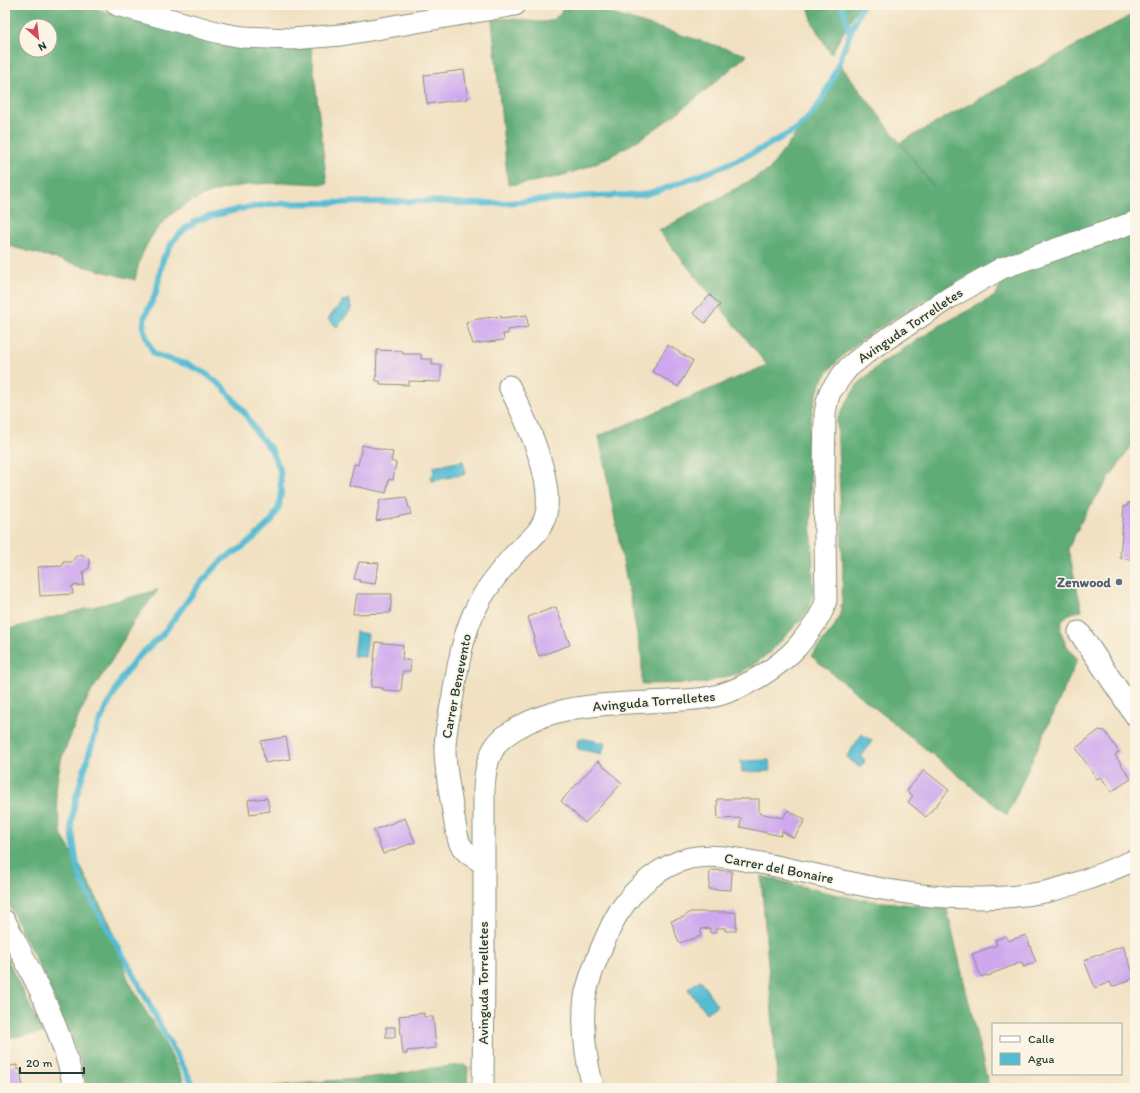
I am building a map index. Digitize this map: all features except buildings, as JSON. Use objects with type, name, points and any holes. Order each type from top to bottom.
[{"type":"street","points":[[118,5],[220,33],[244,37],[292,39],[341,35],[515,5]]},
{"type":"street","name":"Avinguda Torrelletes","points":[[482,1088],[484,970],[484,788],[485,774],[488,763],[493,750],[501,739],[524,724],[563,710],[599,705],[700,699],[720,695],[738,688],[789,656],[813,627],[824,610],[826,600],[824,477],[825,414],[830,392],[835,384],[849,367],[871,349],[949,298],[1002,268],[1135,222]]},
{"type":"street","name":"Carrer Benevento","points":[[483,863],[470,855],[464,849],[460,843],[456,826],[445,759],[445,746],[449,717],[462,645],[475,610],[485,592],[506,564],[535,536],[546,516],[547,506],[545,478],[540,461],[524,418],[509,386]]},
{"type":"street","points":[[1079,632],[1135,715]]},
{"type":"street","name":"Carrer del Bonaire","points":[[593,1088],[585,1038],[585,997],[599,952],[618,913],[637,890],[648,880],[678,862],[700,856],[723,856],[897,892],[932,896],[999,898],[1038,893],[1077,883],[1135,860]]},
{"type":"street","points":[[5,922],[36,982],[59,1036],[72,1076],[74,1088]]},
{"type":"green space","points":[[5,5],[84,5],[217,44],[252,47],[311,47],[327,184],[261,184],[221,190],[202,196],[185,205],[170,216],[156,230],[143,252],[135,280],[5,245]]},
{"type":"green space","points":[[564,5],[583,5],[747,55],[675,114],[637,141],[617,153],[575,172],[542,180],[508,185],[492,20],[506,19],[534,22],[548,21],[555,19]]},
{"type":"green space","points":[[808,5],[862,5],[856,10],[831,54],[813,24]]},
{"type":"green space","points":[[1135,13],[1135,440],[1085,514],[1068,549],[1082,611],[1071,613],[1065,618],[1061,623],[1061,630],[1067,645],[1078,659],[1007,815],[811,656],[833,629],[840,614],[842,600],[843,569],[837,420],[857,385],[879,365],[941,325],[995,296],[1001,285],[991,263],[902,314],[857,343],[844,354],[824,378],[813,407],[809,437],[813,592],[809,608],[800,621],[770,652],[740,673],[704,683],[642,684],[642,660],[599,436],[767,365],[659,231],[769,170],[824,96],[834,80],[839,63],[934,187],[901,142]]},
{"type":"green space","points":[[158,590],[134,621],[81,711],[62,757],[56,793],[62,836],[80,866],[110,924],[128,979],[159,1032],[183,1079],[186,1088],[88,1088],[79,1056],[45,978],[5,897],[5,630]]},
{"type":"green space","points":[[761,876],[857,899],[947,909],[989,1088],[778,1088]]},
{"type":"green space","points":[[5,955],[43,1033],[5,1038]]},
{"type":"green space","points":[[463,1065],[468,1067],[467,1088],[256,1088],[357,1079],[406,1073],[423,1069]]},
{"type":"water","points":[[348,299],[353,307],[337,327],[328,319],[343,300],[345,301]]},
{"type":"water","points":[[463,461],[466,474],[432,481],[431,476],[434,475],[433,467]]},
{"type":"water","points":[[356,632],[368,634],[365,657],[353,656]]},
{"type":"water","points":[[862,734],[872,741],[861,757],[865,762],[859,767],[847,756]]},
{"type":"water","points":[[580,738],[605,743],[602,754],[578,749],[577,742]]},
{"type":"water","points":[[769,760],[770,771],[742,772],[741,761]]},
{"type":"water","points":[[700,980],[717,1005],[706,1013],[688,989]]},
{"type":"waterway","points":[[195,1088],[82,882],[77,866],[71,824],[76,797],[98,725],[123,676],[137,658],[164,633],[198,586],[222,560],[240,549],[255,537],[272,520],[279,507],[281,492],[280,469],[271,449],[258,435],[245,413],[224,388],[205,373],[189,365],[154,354],[149,344],[143,328],[145,316],[156,293],[163,259],[173,241],[187,227],[200,219],[239,209],[271,204],[433,201],[467,204],[506,203],[591,196],[642,195],[663,189],[722,167],[757,151],[797,129],[811,115],[820,103],[832,80],[850,34],[842,5]]},
{"type":"waterway","points":[[850,34],[862,5]]},
{"type":"place","name":"Zenwood","points":[[1119,582]]}]
